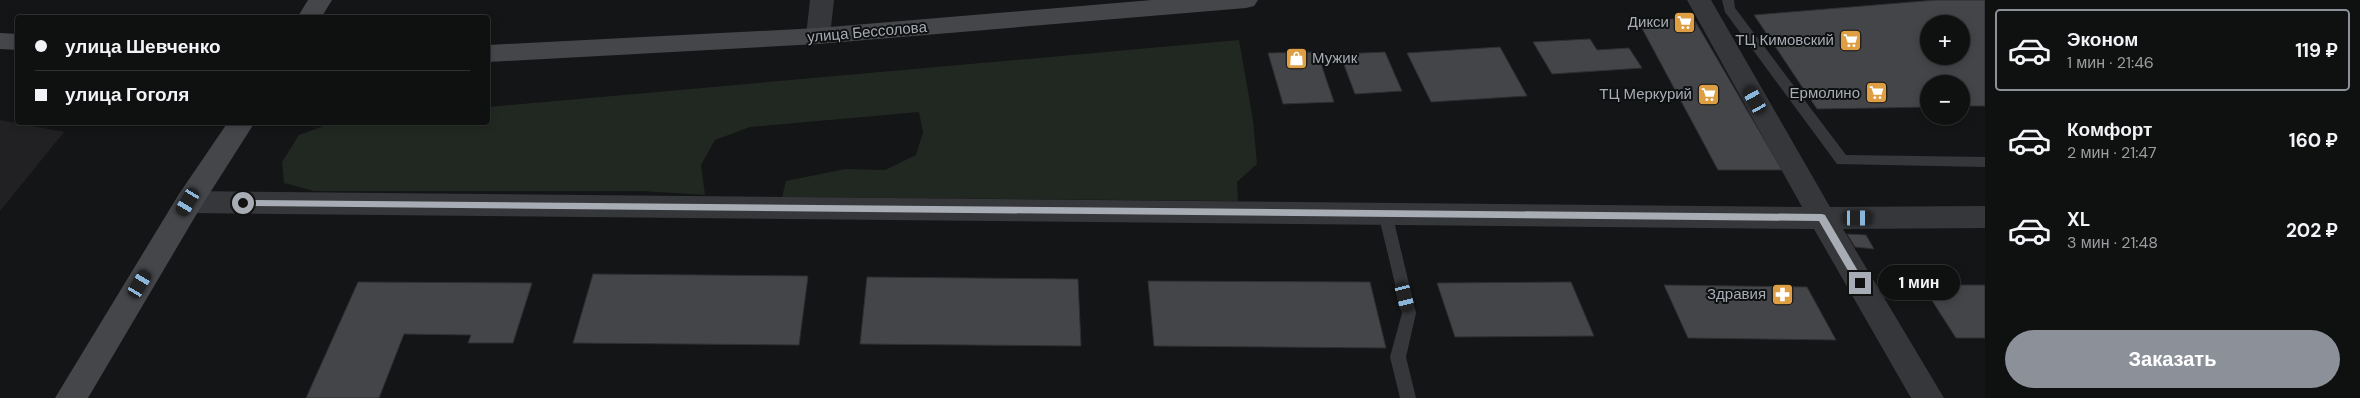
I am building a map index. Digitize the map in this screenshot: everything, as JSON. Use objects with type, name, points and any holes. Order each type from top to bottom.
[{"type":"main road","points":[[311,15],[320,0]]},
{"type":"main road","name":"улица Бессолова","points":[[490,54],[818,36],[1239,0]]},
{"type":"main road","points":[[0,41],[15,42]]},
{"type":"main road","points":[[71,398],[188,202],[240,125]]},
{"type":"street","points":[[818,36],[822,0]]},
{"type":"street","points":[[1699,0],[1822,218],[1928,398]]},
{"type":"street","points":[[188,202],[1822,218],[1985,217]]},
{"type":"lane","points":[[1728,0],[1729,9],[1842,160],[1985,162]]},
{"type":"lane","points":[[1386,214],[1409,313],[1398,357],[1408,398]]},
{"type":"shaded area","points":[[1239,40],[1253,120],[1257,164],[1237,182],[1238,201],[782,197],[786,181],[845,169],[885,170],[916,155],[923,132],[919,112],[750,127],[715,140],[701,165],[705,195],[642,191],[314,191],[284,183],[282,162],[299,135],[326,125],[490,125],[490,107]]},
{"type":"shaded area","points":[[0,120],[15,123],[15,125],[27,125],[64,132],[0,211]]},
{"type":"building","name":"ТЦ Кимовский","points":[[1936,0],[1985,0],[1985,106],[1970,106],[1970,75],[1920,75],[1920,107],[1817,109],[1754,15]]},
{"type":"building","name":"ТЦ Меркурий","points":[[1637,19],[1694,19],[1782,170],[1718,170]]},
{"type":"building","points":[[1590,39],[1597,50],[1629,48],[1642,68],[1552,74],[1533,42]]},
{"type":"building","points":[[1500,47],[1527,96],[1431,102],[1407,53]]},
{"type":"building","points":[[1317,52],[1334,102],[1283,104],[1268,53]]},
{"type":"building","points":[[1385,52],[1402,91],[1355,94],[1340,54]]},
{"type":"building","points":[[1847,234],[1866,235],[1874,249],[1855,247]]},
{"type":"building","points":[[593,274],[808,276],[799,345],[573,343]]},
{"type":"building","points":[[867,277],[1078,279],[1081,346],[860,344]]},
{"type":"building","points":[[1148,281],[1370,282],[1386,348],[1154,346]]},
{"type":"building","points":[[358,282],[532,283],[513,343],[468,343],[471,335],[404,334],[379,398],[306,398]]},
{"type":"building","points":[[1571,282],[1594,336],[1455,337],[1437,283]]},
{"type":"building","points":[[1664,285],[1807,287],[1836,340],[1688,338]]},
{"type":"building","points":[[1922,285],[1985,285],[1985,338],[1956,338]]},
{"type":"place","name":"Дикси","points":[[1685,22]]},
{"type":"place","name":"ТЦ Кимовский","points":[[1850,40]]},
{"type":"place","name":"Мужик","points":[[1296,58]]},
{"type":"place","name":"Ермолино","points":[[1876,93]]},
{"type":"place","name":"ТЦ Меркурий","points":[[1708,94]]},
{"type":"place","name":"Здравия","points":[[1782,294]]},
{"type":"route","points":[[243,203],[1822,218],[1860,283]]}]
